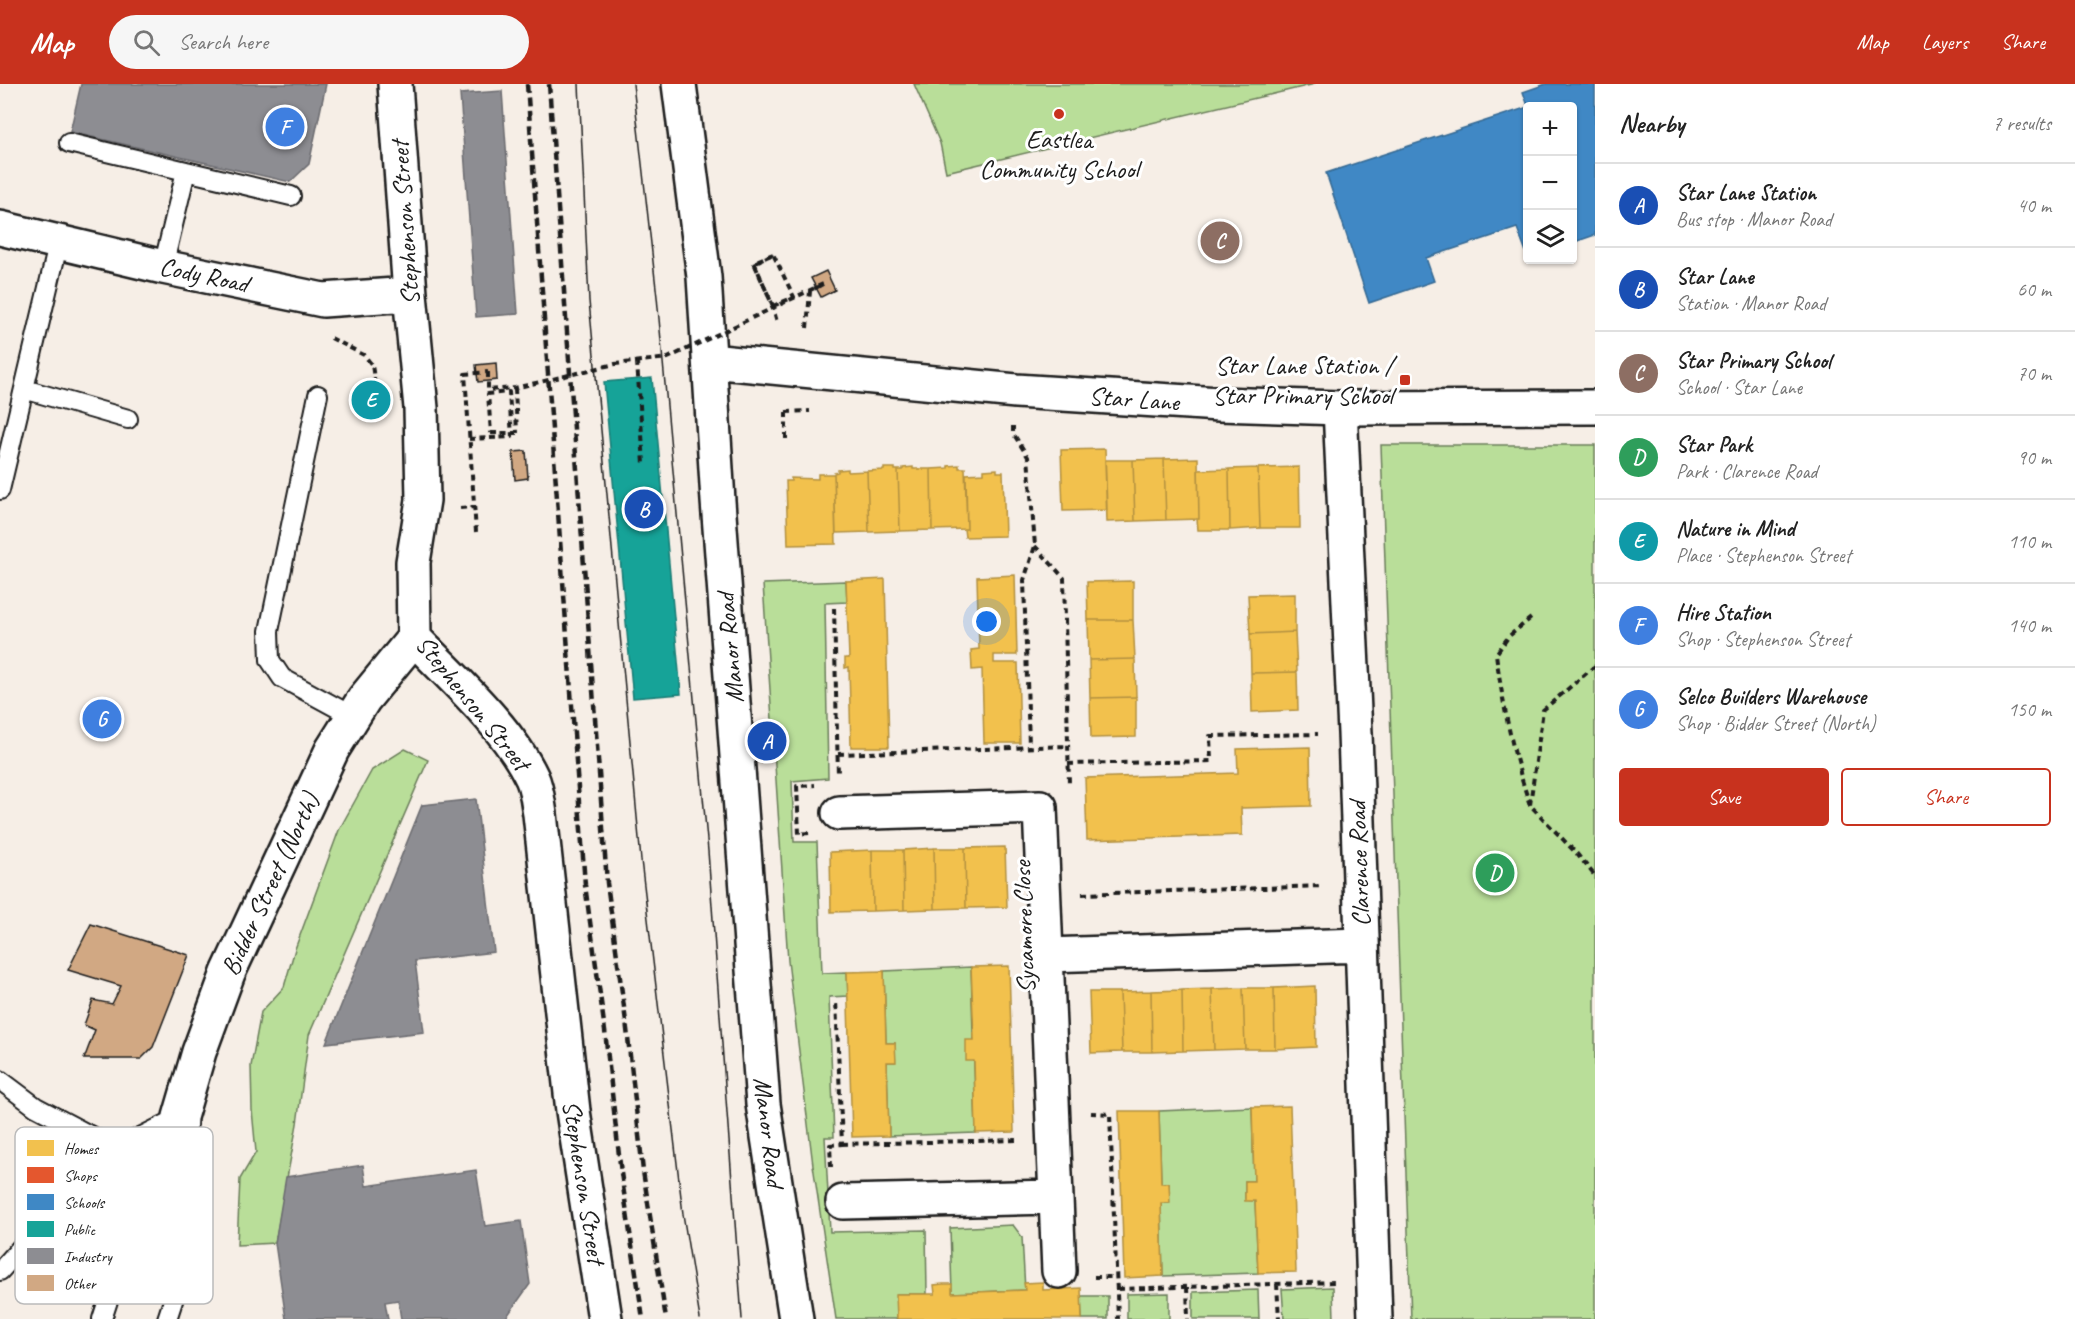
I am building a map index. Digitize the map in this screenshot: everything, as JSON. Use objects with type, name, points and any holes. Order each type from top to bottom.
[{"type":"street","name":"Stephenson Street","points":[[394,84],[421,408],[423,500],[412,562],[414,638],[515,748],[533,780],[540,814],[573,1111],[605,1319]]},
{"type":"street","name":"Manor Road","points":[[679,84],[702,252],[718,501],[763,1104],[796,1319]]},
{"type":"street","name":"Cody Road","points":[[0,228],[163,267],[323,300],[410,294]]},
{"type":"street","name":"Star Lane","points":[[710,361],[1028,392],[1219,404],[1340,408],[1595,407]]},
{"type":"street","name":"Clarence Road","points":[[1340,408],[1355,733],[1375,1319]]},
{"type":"street","name":"Bidder Street (North)","points":[[179,1127],[199,1052],[228,974],[327,761],[364,699],[414,638]]},
{"type":"street","name":"Sycamore Close","points":[[832,810],[1040,807],[1059,1271]]},
{"type":"street","name":"Sycamore Close","points":[[1046,955],[1362,945]]},
{"type":"street","points":[[843,1202],[1056,1197]]},
{"type":"lane","points":[[69,143],[291,196]]},
{"type":"lane","points":[[163,267],[186,171]]},
{"type":"lane","points":[[0,490],[59,241]]},
{"type":"lane","points":[[24,389],[128,418]]},
{"type":"lane","points":[[318,395],[268,631],[270,660],[282,678],[354,717]]},
{"type":"lane","points":[[0,1080],[36,1107],[74,1127]]},
{"type":"lane","points":[[161,1127],[180,1118]]},
{"type":"lane","points":[[0,1271],[15,1254]]},
{"type":"lane","points":[[102,1319],[107,1304]]},
{"type":"lane","points":[[166,1319],[171,1304]]},
{"type":"path","points":[[777,322],[772,303],[754,263],[763,258],[773,254],[777,262],[794,297],[773,306],[768,295],[764,284],[759,273],[754,262],[764,258],[773,254],[794,297]]},
{"type":"path","points":[[476,532],[465,374],[488,372],[488,390],[515,388],[615,364],[668,358],[823,284],[810,291],[807,328]]},
{"type":"path","points":[[330,337],[364,355],[372,365],[379,412]]},
{"type":"path","points":[[637,362],[644,464]]},
{"type":"path","points":[[469,439],[512,437],[512,426],[509,392],[488,394],[491,433],[509,433],[517,433],[515,388]]},
{"type":"path","points":[[786,412],[786,439]]},
{"type":"path","points":[[1013,423],[1013,433],[1028,457],[1035,546],[1024,580],[1029,746]]},
{"type":"path","points":[[1035,546],[1064,578],[1069,787]]},
{"type":"path","points":[[818,785],[797,786],[799,834],[832,810],[838,754],[834,608]]},
{"type":"path","points":[[1531,618],[1509,636],[1496,654],[1503,707],[1519,772],[1530,805],[1595,876]]},
{"type":"path","points":[[1530,805],[1543,711],[1595,666]]},
{"type":"path","points":[[1068,764],[1211,761],[1210,736],[1327,733]]},
{"type":"path","points":[[838,754],[1068,746]]},
{"type":"path","name":"Sycamore Close","points":[[1072,894],[1329,885]]},
{"type":"path","points":[[836,1000],[842,1137]]},
{"type":"path","points":[[1088,1113],[1110,1114],[1118,1319]]},
{"type":"path","points":[[842,1144],[1016,1140],[1021,1138]]},
{"type":"path","points":[[1118,1289],[1374,1282]]},
{"type":"path","points":[[1277,1284],[1279,1319]]},
{"type":"path","points":[[1187,1287],[1188,1319]]},
{"type":"green space","name":"Eastlea Community School","points":[[914,84],[1315,84],[946,172],[940,143]]},
{"type":"green space","points":[[1381,445],[1595,445],[1595,1319],[1411,1319]]},
{"type":"green space","points":[[846,581],[847,602],[825,603],[828,778],[792,781],[794,842],[817,842],[822,973],[847,972],[848,996],[829,997],[834,1137],[825,1137],[830,1232],[926,1230],[927,1294],[897,1294],[897,1319],[836,1319],[813,1165],[788,961],[763,584]]},
{"type":"green space","points":[[405,749],[428,760],[309,1035],[297,1124],[275,1243],[237,1245],[240,1179],[256,1152],[251,1066],[261,1012],[284,987],[295,949],[339,830],[372,770]]},
{"type":"green space","points":[[971,967],[976,1133],[889,1136],[887,1062],[895,1062],[895,1043],[886,1043],[884,971]]},
{"type":"green space","points":[[1252,1107],[1254,1181],[1245,1181],[1245,1200],[1255,1201],[1258,1273],[1163,1276],[1161,1203],[1169,1203],[1169,1183],[1161,1183],[1159,1111]]},
{"type":"green space","points":[[1013,1225],[1022,1237],[1025,1290],[952,1293],[950,1228]]},
{"type":"green space","points":[[1333,1287],[1334,1319],[1284,1319],[1282,1289]]},
{"type":"green space","points":[[1258,1290],[1259,1319],[1193,1319],[1193,1292]]},
{"type":"green space","points":[[1169,1293],[1169,1319],[1127,1319],[1127,1294]]},
{"type":"green space","points":[[1081,1296],[1108,1296],[1108,1319],[1082,1319]]},
{"type":"building: Homes","points":[[1105,449],[1107,510],[1063,511],[1061,450]]},
{"type":"building: Homes","points":[[1198,458],[1199,519],[1166,520],[1164,459]]},
{"type":"building: Homes","points":[[1164,459],[1166,520],[1135,521],[1133,460]]},
{"type":"building: Homes","points":[[1105,460],[1133,460],[1135,521],[1107,522]]},
{"type":"building: Homes","points":[[959,465],[959,468],[965,468],[967,529],[932,530],[931,469]]},
{"type":"building: Homes","points":[[913,467],[913,469],[931,469],[932,530],[900,531],[898,470]]},
{"type":"building: Homes","points":[[1299,467],[1300,528],[1260,528],[1258,468]]},
{"type":"building: Homes","points":[[884,468],[898,470],[900,531],[869,532],[867,471],[884,470]]},
{"type":"building: Homes","points":[[1258,468],[1260,528],[1230,530],[1229,469]]},
{"type":"building: Homes","points":[[848,469],[848,472],[867,471],[869,532],[836,533],[834,473]]},
{"type":"building: Homes","points":[[997,469],[997,472],[1003,472],[1005,536],[965,537],[964,529],[967,529],[966,474],[984,473],[984,470]]},
{"type":"building: Homes","points":[[1229,469],[1230,530],[1198,530],[1198,470]]},
{"type":"building: Homes","points":[[818,474],[834,474],[836,544],[788,545],[786,481],[791,481],[791,478],[818,479]]},
{"type":"building: Homes","points":[[1015,575],[1017,655],[994,655],[994,663],[1018,663],[1020,743],[984,743],[982,669],[972,670],[971,650],[979,649],[977,577]]},
{"type":"building: Homes","points":[[885,579],[889,747],[851,747],[849,667],[845,668],[845,658],[849,658],[846,581]]},
{"type":"building: Homes","points":[[1133,581],[1133,620],[1088,620],[1087,582]]},
{"type":"building: Homes","points":[[1295,594],[1295,632],[1250,634],[1248,595]]},
{"type":"building: Homes","points":[[1088,620],[1133,620],[1135,659],[1089,660]]},
{"type":"building: Homes","points":[[1295,632],[1297,672],[1251,673],[1250,634]]},
{"type":"building: Homes","points":[[1135,659],[1136,697],[1090,698],[1089,660]]},
{"type":"building: Homes","points":[[1297,672],[1298,710],[1252,712],[1251,673]]},
{"type":"building: Homes","points":[[1136,697],[1136,737],[1091,738],[1090,698]]},
{"type":"building: Homes","points":[[1310,747],[1311,806],[1241,808],[1242,835],[1087,840],[1085,778],[1238,773],[1237,749]]},
{"type":"building: Homes","points":[[1005,847],[1007,907],[966,908],[965,848]]},
{"type":"building: Homes","points":[[934,848],[965,848],[966,908],[935,909]]},
{"type":"building: Homes","points":[[934,848],[935,909],[904,910],[903,850]]},
{"type":"building: Homes","points":[[872,850],[873,911],[831,912],[830,852]]},
{"type":"building: Homes","points":[[872,850],[903,850],[904,910],[873,911]]},
{"type":"building: Homes","points":[[1009,966],[1014,1132],[976,1133],[974,1061],[966,1061],[966,1040],[974,1040],[971,967]]},
{"type":"building: Homes","points":[[884,971],[886,1043],[895,1043],[896,1062],[887,1062],[889,1136],[852,1137],[847,972]]},
{"type":"building: Homes","points":[[1315,986],[1316,1047],[1275,1049],[1274,988]]},
{"type":"building: Homes","points":[[1243,988],[1245,1049],[1214,1050],[1212,989]]},
{"type":"building: Homes","points":[[1243,988],[1274,988],[1275,1049],[1245,1049]]},
{"type":"building: Homes","points":[[1212,989],[1214,1050],[1183,1051],[1182,990]]},
{"type":"building: Homes","points":[[1182,990],[1183,1051],[1152,1052],[1151,991]]},
{"type":"building: Homes","points":[[1151,991],[1152,1052],[1122,1052],[1120,992]]},
{"type":"building: Homes","points":[[1089,992],[1120,992],[1122,1052],[1091,1053]]},
{"type":"building: Homes","points":[[1290,1106],[1296,1272],[1258,1273],[1255,1201],[1245,1201],[1245,1181],[1254,1181],[1252,1107]]},
{"type":"building: Homes","points":[[1119,1111],[1159,1111],[1161,1183],[1169,1183],[1170,1203],[1161,1203],[1163,1276],[1124,1278]]},
{"type":"building: Homes","points":[[1043,1282],[1043,1290],[1081,1288],[1082,1319],[897,1319],[896,1294],[935,1294],[934,1285],[943,1284],[952,1284],[952,1293],[1025,1290],[1024,1283]]},
{"type":"building: Schools","points":[[1546,84],[1595,84],[1595,235],[1577,241],[1577,102],[1527,102],[1523,92]]},
{"type":"building: Schools","points":[[1523,109],[1523,244],[1517,228],[1426,258],[1434,281],[1369,303],[1326,173]]},
{"type":"building: Public","points":[[652,378],[681,694],[633,698],[604,382]]},
{"type":"building: Industry","points":[[81,84],[326,84],[309,164],[290,182],[70,132]]},
{"type":"building: Industry","points":[[502,91],[518,314],[476,317],[460,94]]},
{"type":"building: Industry","points":[[476,799],[494,952],[415,961],[424,1032],[326,1043],[422,805]]},
{"type":"building: Industry","points":[[363,1165],[366,1186],[476,1170],[485,1226],[521,1221],[530,1284],[505,1319],[401,1319],[398,1300],[385,1302],[388,1319],[286,1319],[275,1243],[286,1177]]},
{"type":"building: Other","points":[[826,271],[835,290],[821,297],[811,278]]},
{"type":"building: Other","points":[[496,363],[497,380],[478,382],[476,365]]},
{"type":"building: Other","points":[[526,451],[528,478],[515,480],[513,452]]},
{"type":"building: Other","points":[[91,924],[189,955],[153,1047],[141,1059],[84,1059],[95,1030],[84,1025],[93,1000],[112,1004],[121,986],[68,970]]},
{"type":"tram line","points":[[579,84],[589,301],[641,860],[683,1214],[700,1319]]},
{"type":"tram line","points":[[633,84],[657,297],[708,851],[742,1319]]},
{"type":"railway","points":[[527,84],[585,885],[621,1173],[643,1319]]},
{"type":"railway","points":[[549,84],[607,883],[643,1171],[666,1319]]},
{"type":"place","name":"Eastlea Community School","points":[[1059,114]]},
{"type":"place","name":"Hire Station","points":[[285,127]]},
{"type":"place","name":"Star Primary School","points":[[1220,241]]},
{"type":"place","name":"Star Lane Station / Star Primary School","points":[[1405,380]]},
{"type":"place","name":"Nature in Mind","points":[[371,400]]},
{"type":"place","name":"Star Lane","points":[[644,509]]},
{"type":"place","name":"Selco Builders Warehouse","points":[[102,719]]},
{"type":"place","name":"Star Lane Station","points":[[767,741]]},
{"type":"place","name":"Star Park","points":[[1495,873]]}]
